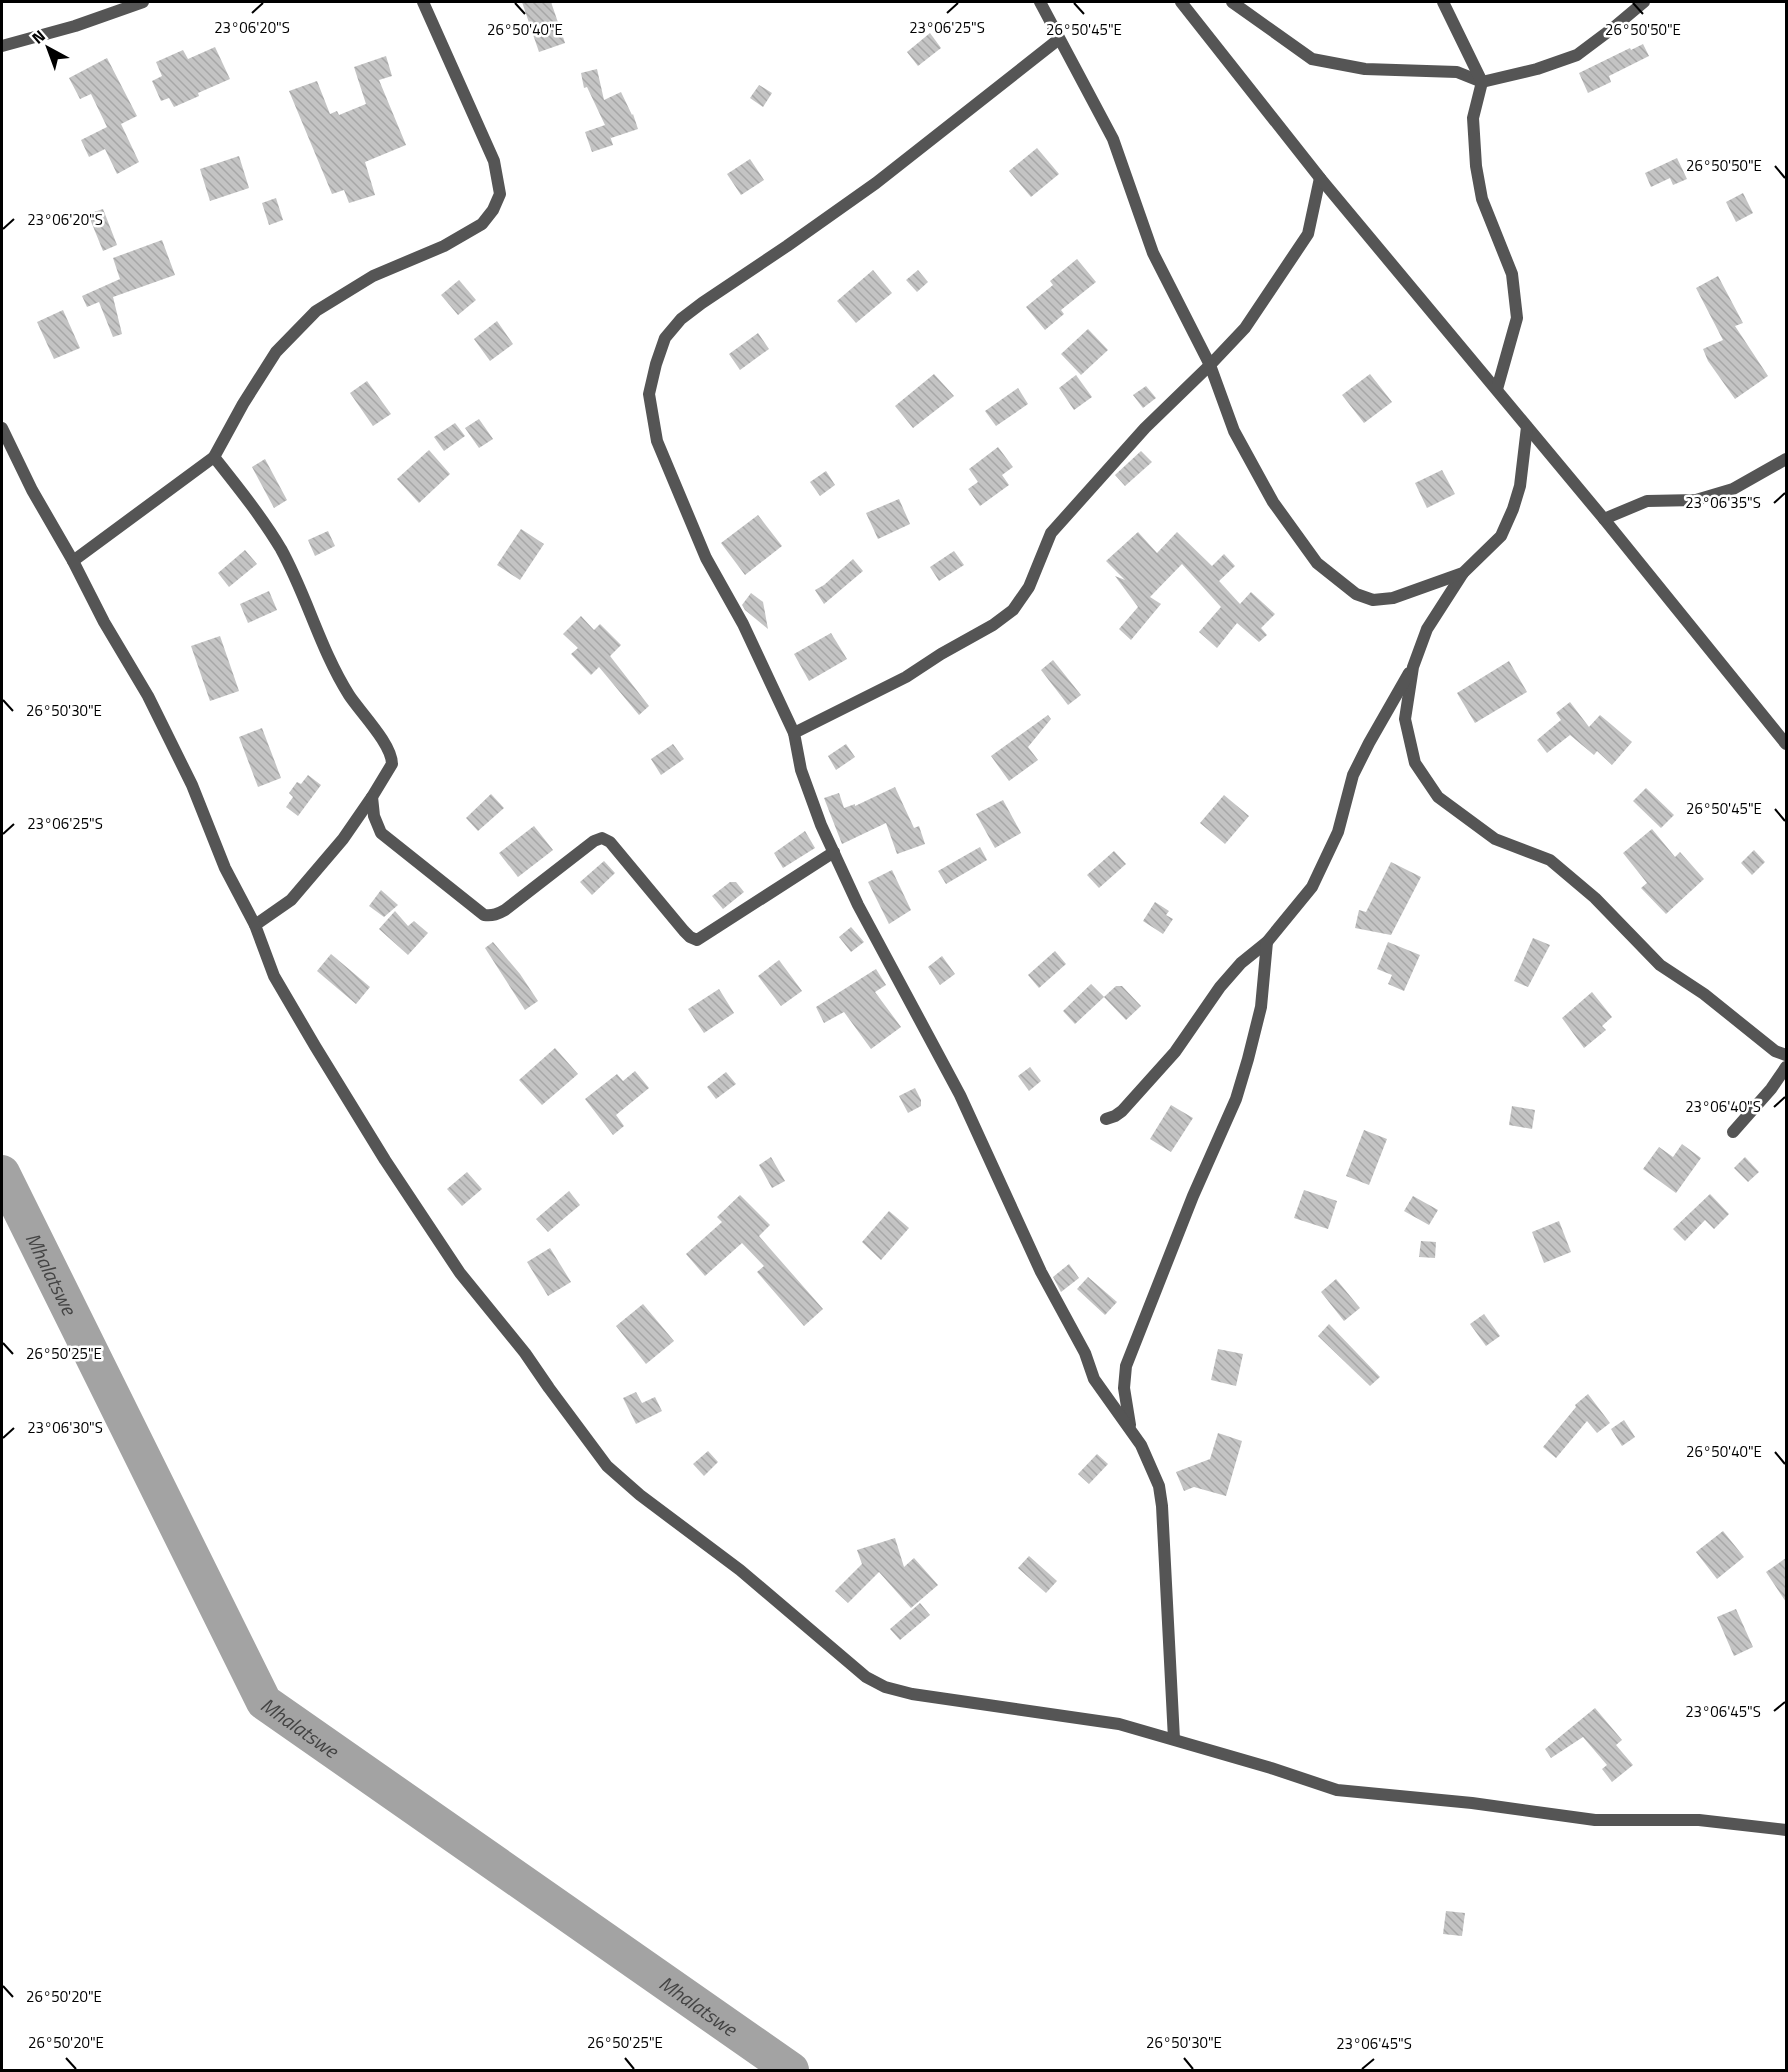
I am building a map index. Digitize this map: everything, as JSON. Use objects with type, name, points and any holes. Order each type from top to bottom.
[{"type":"street","points":[[2,46],[75,26],[143,2]]},
{"type":"street","points":[[73,561],[214,457],[243,404],[276,352],[316,311],[373,276],[444,246],[482,224],[493,210],[500,194],[494,161],[423,2]]},
{"type":"street","points":[[1040,2],[1113,139],[1153,254],[1210,365],[1234,431],[1273,502],[1317,563],[1356,594],[1373,600],[1393,598],[1463,573]]},
{"type":"street","points":[[1180,2],[1320,178],[1497,389],[1786,744]]},
{"type":"street","points":[[1232,2],[1312,59],[1365,69],[1457,72],[1482,82],[1537,69],[1577,55],[1644,2]]},
{"type":"street","points":[[1443,2],[1482,82],[1473,118],[1476,166],[1482,199],[1512,274],[1518,309],[1497,389]]},
{"type":"street","points":[[1059,39],[876,183],[681,319],[665,338],[656,364],[650,394],[657,441],[706,558],[742,624],[795,733],[801,770],[821,825],[858,905],[960,1095],[1041,1272],[1085,1353],[1094,1379],[1131,1429],[1153,1469],[1159,1486],[1162,1506],[1174,1739]]},
{"type":"street","points":[[795,733],[906,678],[993,625],[1013,610],[1029,587],[1051,533],[1145,428],[1245,328],[1308,234],[1320,178]]},
{"type":"street","points":[[1106,1119],[1122,1111],[1175,1052],[1220,987],[1241,963],[1267,942],[1312,887],[1338,832],[1353,775],[1413,667],[1427,629],[1463,573],[1501,536],[1520,486],[1527,427]]},
{"type":"street","points":[[2,428],[32,490],[73,561],[104,622],[148,696],[192,785],[225,868],[255,925],[274,976],[385,1160],[460,1273],[525,1353],[608,1466],[640,1495],[740,1570],[866,1677],[885,1687],[940,1700],[1119,1724],[1337,1790],[1472,1803],[1595,1820],[1699,1820],[1786,1830]]},
{"type":"street","points":[[214,457],[242,492],[281,549],[327,653],[348,694],[386,746],[392,758],[392,764],[372,797],[343,838],[291,900],[255,925]]},
{"type":"street","points":[[1604,519],[1647,501],[1696,500],[1733,489],[1786,459]]},
{"type":"street","points":[[1413,667],[1405,719],[1415,763],[1438,797],[1496,839],[1550,860],[1595,898],[1660,965],[1704,994],[1775,1051],[1786,1055]]},
{"type":"street","points":[[372,797],[374,816],[381,833],[484,915],[490,916],[498,915],[594,841],[602,838],[610,842],[690,938],[697,940],[834,852]]},
{"type":"street","points":[[1131,1429],[1125,1388],[1126,1366],[1193,1196],[1236,1099],[1260,1007],[1267,942]]},
{"type":"street","points":[[1733,1132],[1771,1089],[1786,1067]]},
{"type":"building","points":[[522,2],[551,2],[565,43],[539,52]]},
{"type":"building","points":[[930,33],[941,48],[918,66],[907,52]]},
{"type":"building","points":[[1643,44],[1649,56],[1609,76],[1611,82],[1588,93],[1579,73]]},
{"type":"building","points":[[215,47],[230,79],[174,107],[169,98],[161,101],[152,81],[162,76],[156,62],[183,50],[188,59]]},
{"type":"building","points":[[386,56],[392,76],[379,80],[406,145],[365,162],[375,195],[349,203],[344,190],[332,194],[289,91],[317,81],[330,114],[337,111],[339,115],[366,104],[354,67]]},
{"type":"building","points":[[107,58],[137,116],[121,124],[139,162],[117,174],[105,149],[89,157],[81,140],[107,127],[91,94],[80,99],[69,78]]},
{"type":"building","points":[[597,69],[604,100],[621,92],[638,129],[611,138],[610,136],[613,145],[592,152],[585,132],[605,125],[587,87],[584,88],[581,73]]},
{"type":"building","points":[[759,85],[772,93],[763,107],[750,98]]},
{"type":"building","points":[[1037,148],[1059,174],[1031,197],[1009,171]]},
{"type":"building","points":[[239,156],[249,188],[210,201],[200,169]]},
{"type":"building","points":[[1677,158],[1687,179],[1673,185],[1670,178],[1651,187],[1645,173]]},
{"type":"building","points":[[750,159],[764,180],[741,195],[727,174]]},
{"type":"building","points":[[1743,193],[1753,213],[1736,222],[1726,202]]},
{"type":"building","points":[[276,198],[283,220],[269,225],[262,203]]},
{"type":"building","points":[[103,209],[117,245],[103,251],[88,214]]},
{"type":"building","points":[[162,240],[175,275],[113,297],[122,334],[113,337],[99,302],[87,307],[82,296],[120,279],[113,258]]},
{"type":"building","points":[[1077,259],[1096,282],[1061,310],[1064,314],[1045,330],[1026,307],[1053,285],[1050,281]]},
{"type":"building","points":[[873,270],[892,293],[856,323],[837,301]]},
{"type":"building","points":[[918,270],[928,282],[917,292],[906,280]]},
{"type":"building","points":[[1718,276],[1743,323],[1735,326],[1768,376],[1735,399],[1708,361],[1703,349],[1723,340],[1696,288]]},
{"type":"building","points":[[459,280],[476,300],[458,315],[441,295]]},
{"type":"building","points":[[63,310],[80,348],[54,359],[37,322]]},
{"type":"building","points":[[497,321],[513,344],[490,361],[474,339]]},
{"type":"building","points":[[1088,329],[1108,350],[1081,375],[1061,354]]},
{"type":"building","points":[[758,333],[769,349],[740,370],[729,354]]},
{"type":"building","points":[[934,374],[954,396],[913,428],[895,406]]},
{"type":"building","points":[[1370,374],[1392,402],[1364,423],[1342,395]]},
{"type":"building","points":[[1076,375],[1092,397],[1074,410],[1059,388]]},
{"type":"building","points":[[367,381],[391,414],[373,426],[350,393]]},
{"type":"building","points":[[1146,386],[1156,398],[1143,408],[1133,395]]},
{"type":"building","points":[[1018,388],[1028,404],[996,426],[985,411]]},
{"type":"building","points":[[479,419],[493,439],[479,448],[465,428]]},
{"type":"building","points":[[455,423],[465,436],[444,451],[434,437]]},
{"type":"building","points":[[998,447],[1013,467],[1002,475],[1009,485],[980,506],[968,489],[978,482],[969,469]]},
{"type":"building","points":[[429,450],[450,474],[419,503],[397,479]]},
{"type":"building","points":[[1141,451],[1152,462],[1125,486],[1115,475]]},
{"type":"building","points":[[265,459],[287,500],[274,508],[252,467]]},
{"type":"building","points":[[1442,470],[1455,494],[1427,508],[1415,483]]},
{"type":"building","points":[[826,471],[835,485],[820,496],[810,482]]},
{"type":"building","points":[[899,499],[910,524],[878,539],[866,513]]},
{"type":"building","points":[[758,515],[782,546],[745,575],[721,543]]},
{"type":"building","points":[[521,529],[544,544],[520,580],[497,565]]},
{"type":"building","points":[[328,531],[335,546],[315,556],[308,540]]},
{"type":"building","points":[[1138,532],[1157,553],[1177,532],[1212,566],[1224,554],[1235,566],[1219,581],[1240,604],[1251,592],[1275,614],[1261,628],[1267,635],[1259,642],[1237,623],[1217,648],[1199,632],[1221,607],[1182,564],[1150,597],[1161,604],[1131,640],[1119,629],[1138,607],[1115,576],[1125,580],[1106,561]]},
{"type":"building","points":[[245,550],[257,564],[229,587],[218,573]]},
{"type":"building","points":[[954,551],[964,565],[939,581],[930,567]]},
{"type":"building","points":[[853,559],[863,571],[824,604],[815,590],[824,585]]},
{"type":"building","points":[[269,591],[277,610],[248,623],[240,604]]},
{"type":"building","points":[[751,593],[763,602],[768,629],[742,605]]},
{"type":"building","points":[[581,616],[594,630],[600,624],[621,645],[610,656],[649,706],[639,715],[599,667],[591,675],[571,654],[578,648],[563,634]]},
{"type":"building","points":[[831,633],[847,659],[809,681],[794,654]]},
{"type":"building","points":[[220,636],[239,691],[210,701],[191,646]]},
{"type":"building","points":[[1053,660],[1081,695],[1068,705],[1041,670]]},
{"type":"building","points":[[1509,661],[1527,692],[1475,723],[1457,693]]},
{"type":"building","points":[[1570,702],[1589,727],[1600,715],[1632,742],[1612,765],[1597,751],[1594,755],[1570,735],[1547,753],[1537,740],[1561,720],[1556,713]]},
{"type":"building","points":[[1048,715],[1051,719],[1028,747],[1038,760],[1009,781],[991,756]]},
{"type":"building","points":[[262,728],[281,778],[258,787],[239,737]]},
{"type":"building","points":[[673,744],[684,759],[661,775],[651,759]]},
{"type":"building","points":[[846,744],[855,757],[836,770],[828,756]]},
{"type":"building","points":[[308,775],[321,785],[298,816],[286,807],[293,797],[289,793],[297,782],[301,784]]},
{"type":"building","points":[[895,787],[914,828],[919,826],[925,844],[897,854],[886,823],[842,844],[824,798],[839,793],[844,808],[855,804],[855,806]]},
{"type":"building","points":[[1646,788],[1674,815],[1661,828],[1633,801]]},
{"type":"building","points":[[491,794],[504,808],[478,831],[466,818]]},
{"type":"building","points":[[1224,795],[1249,816],[1225,844],[1200,823]]},
{"type":"building","points":[[1003,800],[1021,833],[995,848],[976,814]]},
{"type":"building","points":[[534,826],[553,850],[518,877],[499,853]]},
{"type":"building","points":[[1652,829],[1675,857],[1680,852],[1704,879],[1666,914],[1641,888],[1647,883],[1623,853]]},
{"type":"building","points":[[805,831],[815,848],[783,868],[774,853]]},
{"type":"building","points":[[980,847],[987,860],[946,884],[938,871]]},
{"type":"building","points":[[1754,850],[1765,862],[1752,875],[1741,863]]},
{"type":"building","points":[[1114,851],[1126,864],[1099,888],[1087,875]]},
{"type":"building","points":[[604,861],[615,873],[592,895],[580,882]]},
{"type":"building","points":[[1391,862],[1421,877],[1391,935],[1355,928],[1359,910],[1366,912]]},
{"type":"building","points":[[892,870],[911,910],[889,924],[868,882]]},
{"type":"building","points":[[730,882],[736,882],[744,892],[723,909],[712,896]]},
{"type":"building","points":[[381,890],[398,905],[384,917],[369,906]]},
{"type":"building","points":[[1155,902],[1169,911],[1166,915],[1173,919],[1163,934],[1143,921]]},
{"type":"building","points":[[395,911],[408,926],[414,921],[428,933],[408,955],[379,929]]},
{"type":"building","points":[[851,927],[864,942],[851,952],[839,937]]},
{"type":"building","points":[[1533,938],[1550,945],[1528,987],[1514,981]]},
{"type":"building","points":[[493,942],[520,974],[538,1001],[525,1010],[485,948]]},
{"type":"building","points":[[1388,942],[1420,955],[1404,991],[1388,984],[1392,975],[1377,969]]},
{"type":"building","points":[[1055,951],[1066,964],[1039,988],[1028,975]]},
{"type":"building","points":[[331,954],[370,987],[356,1004],[317,971]]},
{"type":"building","points":[[942,956],[955,974],[940,985],[928,967]]},
{"type":"building","points":[[779,960],[802,991],[781,1006],[758,976]]},
{"type":"building","points":[[876,969],[886,985],[875,992],[901,1027],[871,1049],[844,1012],[824,1023],[816,1007]]},
{"type":"building","points":[[1091,984],[1104,997],[1075,1024],[1063,1011]]},
{"type":"building","points":[[1116,986],[1122,986],[1141,1006],[1126,1020],[1104,997]]},
{"type":"building","points":[[719,989],[734,1013],[704,1033],[688,1009]]},
{"type":"building","points":[[1592,992],[1612,1017],[1602,1026],[1606,1030],[1584,1048],[1562,1018]]},
{"type":"building","points":[[555,1048],[578,1074],[542,1105],[519,1080]]},
{"type":"building","points":[[1030,1067],[1041,1081],[1029,1091],[1018,1076]]},
{"type":"building","points":[[635,1071],[649,1088],[616,1115],[624,1126],[613,1135],[585,1099],[617,1074],[623,1081]]},
{"type":"building","points":[[726,1072],[736,1084],[716,1099],[707,1087]]},
{"type":"building","points":[[915,1088],[921,1100],[921,1106],[908,1113],[899,1096]]},
{"type":"building","points":[[1171,1105],[1193,1118],[1171,1152],[1150,1139]]},
{"type":"building","points":[[1512,1106],[1535,1110],[1532,1129],[1509,1125]]},
{"type":"building","points":[[1364,1130],[1387,1139],[1369,1185],[1346,1176]]},
{"type":"building","points":[[1682,1144],[1701,1158],[1676,1193],[1643,1169],[1659,1147],[1673,1157]]},
{"type":"building","points":[[771,1157],[785,1181],[772,1188],[759,1165]]},
{"type":"building","points":[[1745,1157],[1759,1172],[1748,1182],[1734,1168]]},
{"type":"building","points":[[467,1172],[482,1189],[462,1206],[447,1189]]},
{"type":"building","points":[[1304,1190],[1337,1201],[1328,1229],[1294,1218]]},
{"type":"building","points":[[569,1191],[580,1205],[548,1232],[536,1219]]},
{"type":"building","points":[[1710,1194],[1729,1214],[1714,1229],[1705,1220],[1685,1241],[1673,1229]]},
{"type":"building","points":[[740,1195],[770,1225],[759,1236],[823,1309],[804,1326],[757,1272],[764,1266],[742,1243],[705,1276],[686,1254],[722,1222],[717,1217]]},
{"type":"building","points":[[1413,1196],[1438,1210],[1429,1225],[1404,1211]]},
{"type":"building","points":[[889,1211],[909,1228],[881,1260],[862,1242]]},
{"type":"building","points":[[1559,1221],[1571,1252],[1544,1263],[1532,1232]]},
{"type":"building","points":[[1421,1241],[1436,1242],[1435,1258],[1419,1257]]},
{"type":"building","points":[[550,1248],[571,1282],[548,1296],[527,1262]]},
{"type":"building","points":[[1069,1264],[1079,1278],[1061,1292],[1053,1277]]},
{"type":"building","points":[[1088,1277],[1117,1302],[1105,1315],[1077,1289]]},
{"type":"building","points":[[1336,1279],[1360,1308],[1344,1321],[1321,1292]]},
{"type":"building","points":[[643,1304],[674,1341],[646,1364],[616,1326]]},
{"type":"building","points":[[1484,1314],[1500,1336],[1486,1346],[1470,1324]]},
{"type":"building","points":[[1329,1324],[1380,1377],[1370,1386],[1318,1336]]},
{"type":"building","points":[[1218,1349],[1243,1354],[1236,1386],[1211,1380]]},
{"type":"building","points":[[636,1392],[642,1403],[655,1397],[662,1411],[636,1424],[623,1398]]},
{"type":"building","points":[[1588,1394],[1610,1423],[1597,1433],[1587,1421],[1556,1458],[1543,1447],[1576,1407],[1575,1405]]},
{"type":"building","points":[[1624,1420],[1635,1437],[1622,1446],[1611,1429]]},
{"type":"building","points":[[1218,1433],[1242,1441],[1226,1496],[1194,1487],[1184,1491],[1176,1472],[1210,1459]]},
{"type":"building","points":[[708,1451],[718,1462],[704,1476],[693,1464]]},
{"type":"building","points":[[1097,1454],[1108,1464],[1089,1484],[1078,1474]]},
{"type":"building","points":[[1723,1531],[1744,1557],[1717,1579],[1696,1552]]},
{"type":"building","points":[[895,1538],[904,1567],[914,1558],[938,1585],[911,1608],[879,1572],[848,1603],[835,1591],[862,1564],[857,1550]]},
{"type":"building","points":[[1029,1556],[1057,1581],[1046,1593],[1018,1568]]},
{"type":"building","points":[[1786,1558],[1786,1602],[1766,1572]]},
{"type":"building","points":[[920,1603],[930,1615],[900,1640],[890,1629]]},
{"type":"building","points":[[1736,1609],[1753,1647],[1734,1656],[1717,1617]]},
{"type":"building","points":[[1595,1708],[1622,1740],[1616,1745],[1633,1765],[1612,1782],[1602,1769],[1607,1765],[1583,1737],[1551,1758],[1545,1749]]},
{"type":"building","points":[[1446,1911],[1465,1913],[1462,1936],[1443,1934]]},
{"type":"waterway","name":"Mhalatswe","points":[[2,1173],[264,1702],[791,2070]]}]
